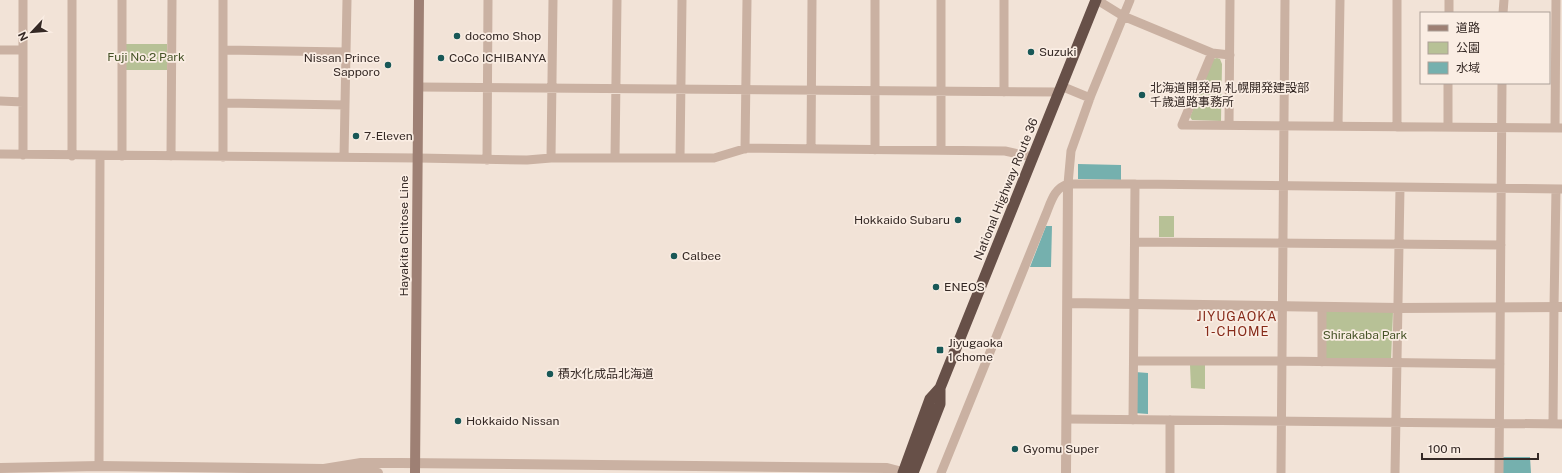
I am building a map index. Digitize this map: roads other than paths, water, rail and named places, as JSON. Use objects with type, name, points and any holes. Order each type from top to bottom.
[{"type":"highway","name":"National Highway Route 36","points":[[906,473],[940,404],[940,388],[1096,0]]},
{"type":"main road","name":"Hayakita Chitose Line","points":[[415,468],[420,0]]},
{"type":"street","points":[[23,155],[24,0]]},
{"type":"street","points":[[72,0],[72,156]]},
{"type":"street","points":[[122,0],[122,156]]},
{"type":"street","points":[[171,156],[172,0]]},
{"type":"street","points":[[223,0],[223,157]]},
{"type":"street","points":[[344,157],[347,0]]},
{"type":"street","points":[[487,160],[488,0]]},
{"type":"street","points":[[551,158],[553,0]]},
{"type":"street","points":[[615,158],[617,0]]},
{"type":"street","points":[[680,158],[682,0]]},
{"type":"street","points":[[745,149],[747,0]]},
{"type":"street","points":[[811,149],[810,90],[812,0]]},
{"type":"street","points":[[875,0],[875,150]]},
{"type":"street","points":[[941,0],[941,150]]},
{"type":"street","points":[[1004,0],[1004,92]]},
{"type":"street","points":[[1096,0],[1123,16],[1212,53],[1230,55]]},
{"type":"street","points":[[1066,473],[1068,184],[1071,152],[1090,98],[1130,0]]},
{"type":"street","points":[[1230,0],[1230,125]]},
{"type":"street","points":[[1281,473],[1282,186],[1285,0]]},
{"type":"street","points":[[1338,126],[1340,0]]},
{"type":"street","points":[[1397,0],[1397,127]]},
{"type":"street","points":[[1449,0],[1449,12]]},
{"type":"street","points":[[1503,12],[1504,0]]},
{"type":"street","points":[[1212,53],[1182,125],[1558,128],[1556,0]]},
{"type":"street","points":[[0,50],[24,50]]},
{"type":"street","points":[[223,50],[346,52]]},
{"type":"street","points":[[1448,84],[1448,127]]},
{"type":"street","points":[[1499,473],[1502,84]]},
{"type":"street","points":[[419,87],[1004,92],[1060,89],[1090,98]]},
{"type":"street","points":[[0,101],[23,102]]},
{"type":"street","points":[[223,103],[345,105]]},
{"type":"street","points":[[0,154],[527,160],[551,158],[714,158],[745,149],[811,149],[1004,151],[1033,157]]},
{"type":"street","points":[[99,466],[100,156]]},
{"type":"street","points":[[942,473],[1056,191],[1062,186],[1068,184],[1135,184],[1559,189],[1558,424],[1067,419]]},
{"type":"street","points":[[1133,420],[1135,184]]},
{"type":"street","points":[[1396,473],[1400,188]]},
{"type":"street","points":[[1135,242],[1501,245]]},
{"type":"street","points":[[1068,303],[1398,308],[1558,307]]},
{"type":"street","points":[[1322,307],[1322,362]]},
{"type":"street","points":[[1134,361],[1282,361],[1500,364]]},
{"type":"street","points":[[1170,420],[1170,473]]},
{"type":"street","points":[[324,469],[361,463],[415,468],[887,468],[906,473]]},
{"type":"street","points":[[0,468],[99,466],[324,469],[378,473]]},
{"type":"water","points":[[1078,164],[1121,165],[1121,180],[1078,179]]},
{"type":"water","points":[[1046,226],[1052,226],[1051,267],[1030,267]]},
{"type":"water","points":[[1135,372],[1148,373],[1148,414],[1135,413]]},
{"type":"water","points":[[1503,457],[1530,457],[1531,473],[1502,473]]},
{"type":"place","name":"docomo Shop","points":[[457,36]]},
{"type":"place","name":"Suzuki","points":[[1031,52]]},
{"type":"place","name":"CoCo ICHIBANYA","points":[[441,58]]},
{"type":"place","name":"Nissan Prince Sapporo","points":[[388,65]]},
{"type":"place","name":"北海道開発局 札幌開発建設部 千歳道路事務所","points":[[1142,95]]},
{"type":"place","name":"7-Eleven","points":[[356,136]]},
{"type":"place","name":"Hokkaido Subaru","points":[[958,220]]},
{"type":"place","name":"Calbee","points":[[674,256]]},
{"type":"place","name":"ENEOS","points":[[936,287]]},
{"type":"place","name":"Jiyugaoka 1 chome","points":[[940,350]]},
{"type":"place","name":"積水化成品北海道","points":[[550,374]]},
{"type":"place","name":"Hokkaido Nissan","points":[[458,421]]},
{"type":"place","name":"Gyomu Super","points":[[1015,449]]},
{"type":"district","name":"JIYUGAOKA 1-CHOME","points":[[1237,324]]},
{"type":"park label","name":"Fuji No.2 Park","points":[[146,57]]},
{"type":"park label","name":"Shirakaba Park","points":[[1365,335]]}]
